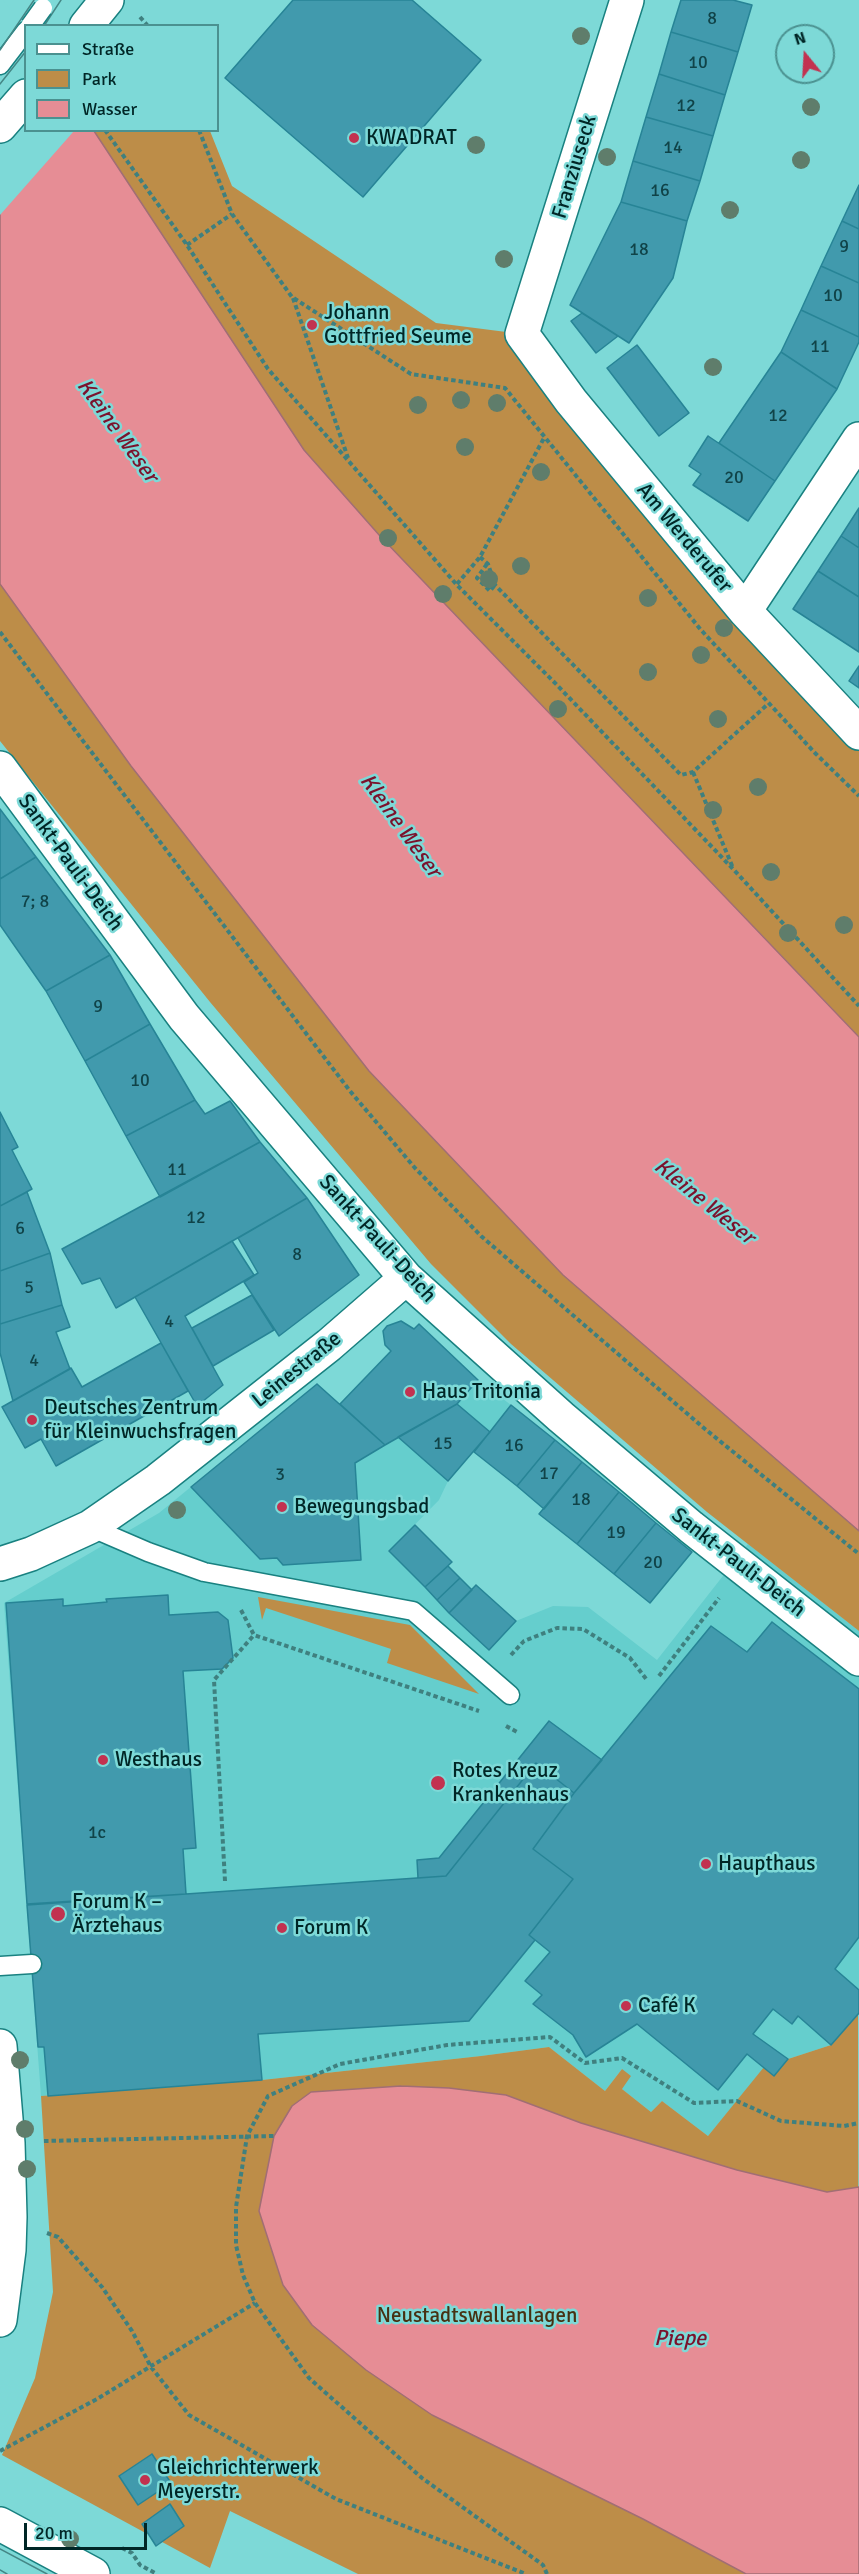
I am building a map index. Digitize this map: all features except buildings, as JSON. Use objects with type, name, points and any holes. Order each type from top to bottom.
[{"type":"street","points":[[88,24],[108,0]]},
{"type":"street","name":"Franziuseck","points":[[522,334],[627,0]]},
{"type":"street","points":[[0,126],[24,98]]},
{"type":"street","name":"Am Werderufer","points":[[522,334],[571,401],[745,611],[859,733]]},
{"type":"street","points":[[745,611],[859,439]]},
{"type":"street","name":"Sankt-Pauli-Deich","points":[[0,768],[184,1017],[406,1278],[570,1424],[691,1527],[859,1659]]},
{"type":"street","name":"Leinestraße","points":[[0,1564],[31,1554],[90,1527],[224,1430],[406,1278]]},
{"type":"street","points":[[0,2046],[8,2143],[10,2217],[8,2261],[0,2320]]},
{"type":"street","points":[[0,2524],[93,2574]]},
{"type":"lane","points":[[31,24],[45,4]]},
{"type":"lane","points":[[0,65],[24,34]]},
{"type":"lane","points":[[90,1527],[148,1552],[204,1572],[413,1611],[510,1695]]},
{"type":"lane","points":[[0,1966],[32,1964]]},
{"type":"path","points":[[106,132],[187,245],[268,369],[457,585],[557,685],[734,870],[859,1006]]},
{"type":"path","points":[[200,132],[232,214],[292,297],[350,462]]},
{"type":"path","points":[[187,245],[232,214]]},
{"type":"path","points":[[292,297],[411,374],[505,388],[701,630],[768,704],[859,796]]},
{"type":"path","points":[[457,585],[480,557],[544,438]]},
{"type":"path","points":[[480,557],[488,564],[495,585],[681,775],[693,772],[768,704]]},
{"type":"path","points":[[488,564],[477,578],[490,591],[495,585]]},
{"type":"path","points":[[0,632],[350,1091],[415,1168],[481,1236],[705,1429],[859,1554]]},
{"type":"path","points":[[693,772],[734,870]]},
{"type":"path","points":[[659,1676],[743,1568]]},
{"type":"path","points":[[221,1575],[254,1635],[489,1716]]},
{"type":"path","points":[[489,1677],[524,1641],[556,1628],[583,1629],[630,1658],[646,1680]]},
{"type":"path","points":[[225,1881],[214,1680],[254,1635]]},
{"type":"path","points":[[499,1722],[519,1733]]},
{"type":"path","points":[[547,2574],[543,2565],[422,2478],[309,2378],[255,2303],[243,2275],[236,2245],[236,2207],[247,2136],[268,2096],[340,2064],[447,2045],[550,2037],[585,2063],[621,2058],[694,2103],[737,2101],[781,2121],[844,2126],[859,2123]]},
{"type":"path","points":[[85,2138],[274,2136]]},
{"type":"path","points":[[10,2217],[58,2237],[102,2287],[132,2331],[151,2367],[189,2415],[336,2499],[526,2574]]},
{"type":"path","points":[[0,2451],[151,2367],[255,2303]]},
{"type":"path","points":[[140,2565],[157,2574]]},
{"type":"shaded area","name":"Rotes Kreuz Krankenhaus","points":[[478,1380],[511,1405],[448,1481],[439,1500],[389,1551],[489,1650],[516,1621],[553,1606],[588,1607],[657,1660],[748,1544],[859,1631],[859,2014],[831,2045],[788,2059],[774,2076],[764,2068],[708,2136],[662,2101],[651,2112],[622,2089],[622,2069],[605,2091],[549,2047],[262,2080],[41,2096],[4,1603],[159,1513],[317,1384],[385,1445],[457,1404]]},
{"type":"green space","points":[[95,132],[210,132],[232,186],[436,323],[522,334],[859,733],[859,1037],[380,536],[304,450]]},
{"type":"green space","points":[[0,584],[131,766],[369,1071],[563,1275],[859,1531],[859,1631],[707,1512],[511,1344],[431,1264],[210,1002],[0,741]]},
{"type":"green space","points":[[258,1597],[410,1625],[479,1694],[387,1663],[391,1649],[266,1608],[262,1620]]},
{"type":"green space","name":"Neustadtswallanlagen","points":[[858,2013],[859,2574],[358,2574],[230,2511],[210,2568],[2,2455],[35,2378],[53,2292],[41,2096],[262,2080],[549,2047],[605,2091],[622,2069],[631,2076],[622,2089],[651,2112],[662,2101],[708,2136],[764,2067],[775,2075],[788,2059],[831,2045]]},
{"type":"water","name":"Kleine Weser","points":[[0,0],[24,120],[24,132],[95,132],[304,450],[380,536],[859,1037],[859,1531],[563,1275],[369,1071],[131,766],[0,584]]},
{"type":"water","name":"Piepe","points":[[401,2086],[449,2088],[506,2095],[581,2123],[737,2170],[827,2192],[859,2187],[859,2574],[746,2574],[643,2519],[432,2415],[366,2370],[312,2325],[283,2285],[259,2211],[274,2136],[292,2106],[311,2092]]},
{"type":"pier","points":[[0,0],[3,0],[24,27],[24,132],[73,132],[0,215]]},
{"type":"tram line","points":[[0,50],[34,0]]},
{"type":"tram line","points":[[45,24],[61,0]]},
{"type":"tram line","points":[[0,84],[24,54]]},
{"type":"tram line","points":[[0,2549],[47,2574]]},
{"type":"tram line","points":[[0,2570],[7,2574]]},
{"type":"place","name":"KWADRAT","points":[[354,138]]},
{"type":"place","name":"Johann Gottfried Seume","points":[[312,325]]},
{"type":"place","name":"Haus Tritonia","points":[[410,1392]]},
{"type":"place","name":"Deutsches Zentrum für Kleinwuchsfragen","points":[[32,1420]]},
{"type":"place","name":"Bewegungsbad","points":[[282,1507]]},
{"type":"place","name":"Westhaus","points":[[103,1760]]},
{"type":"place","name":"Rotes Kreuz Krankenhaus","points":[[438,1783]]},
{"type":"place","name":"Haupthaus","points":[[706,1864]]},
{"type":"place","name":"Forum K – Ärztehaus","points":[[58,1914]]},
{"type":"place","name":"Forum K","points":[[282,1928]]},
{"type":"place","name":"Café K","points":[[626,2006]]},
{"type":"place","name":"Gleichrichterwerk Meyerstr.","points":[[145,2480]]}]
